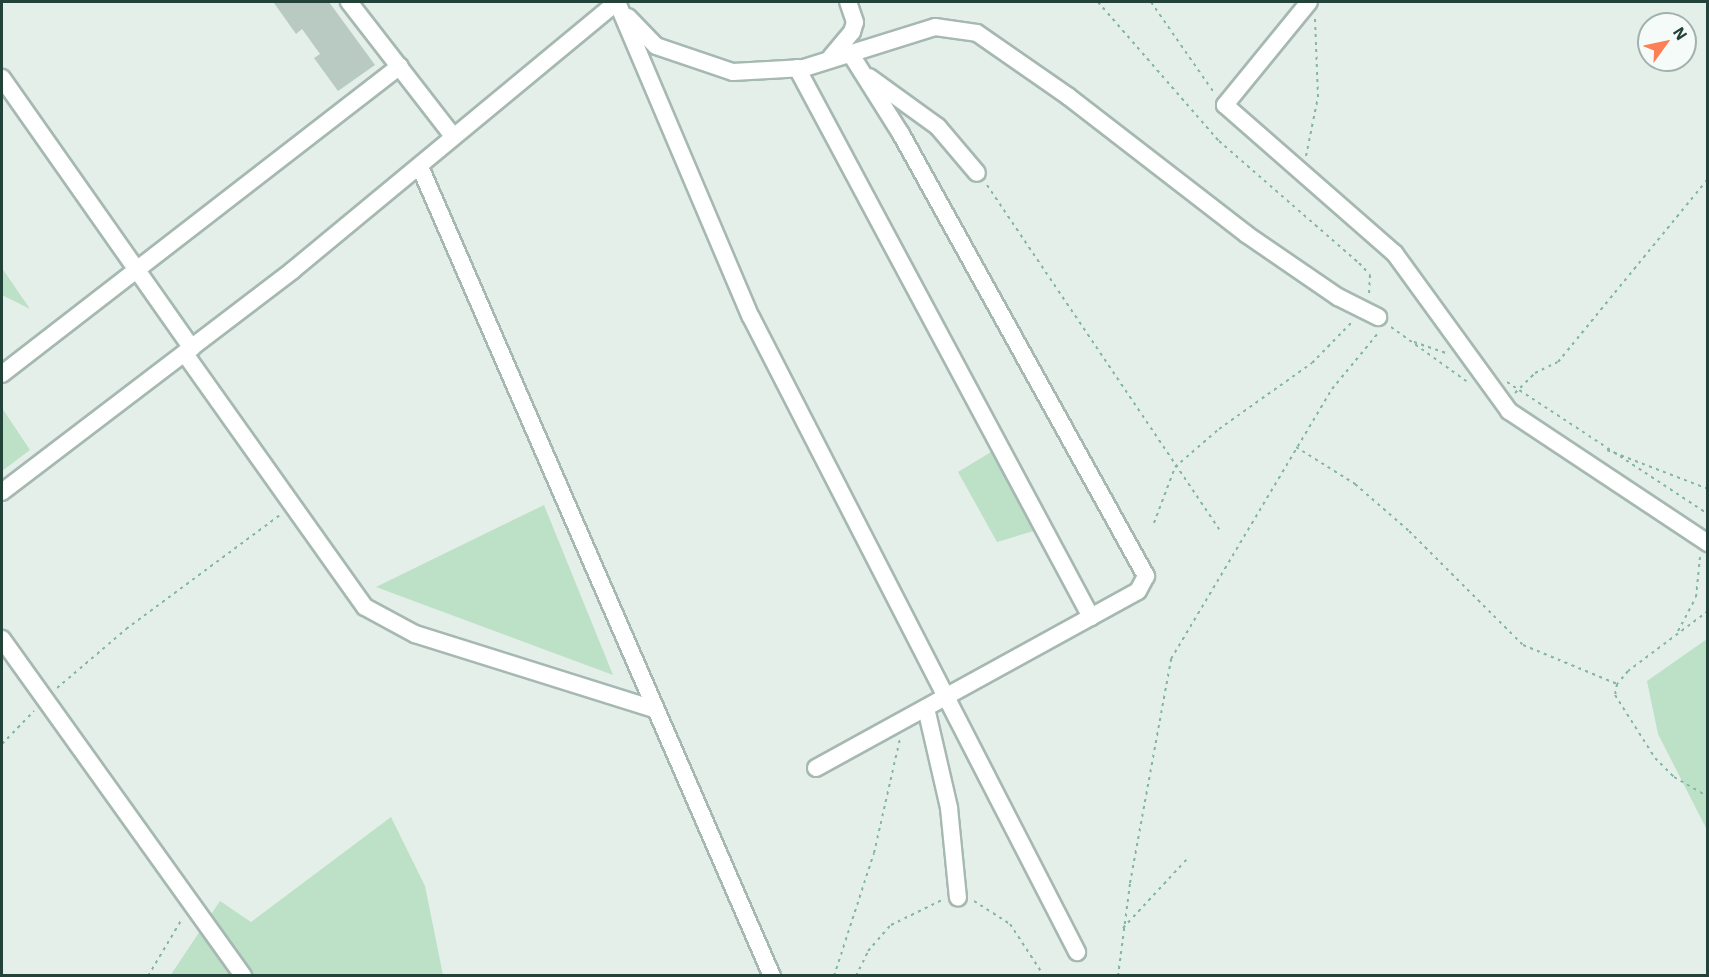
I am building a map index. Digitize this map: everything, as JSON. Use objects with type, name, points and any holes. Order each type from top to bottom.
[{"type":"street","points":[[349,2],[452,135]]},
{"type":"street","points":[[617,2],[642,33],[682,58],[733,72],[796,68],[828,61],[935,27],[977,33],[1069,97],[1246,234],[1361,310],[1383,321]]},
{"type":"street","points":[[2,492],[188,351],[420,167],[452,135],[617,2]]},
{"type":"street","points":[[617,2],[751,317],[1077,952]]},
{"type":"street","points":[[828,61],[852,32],[855,22],[848,2]]},
{"type":"street","points":[[1312,5],[1225,105],[1302,167],[1395,254],[1509,411],[1704,541]]},
{"type":"street","points":[[816,768],[1138,591],[1146,576],[1142,564],[901,134],[850,53]]},
{"type":"street","points":[[2,374],[135,267],[400,66]]},
{"type":"street","points":[[796,68],[1091,617]]},
{"type":"street","points":[[863,74],[938,127],[977,173]]},
{"type":"street","points":[[2,78],[135,267],[291,506],[355,596],[383,620],[585,690],[654,709]]},
{"type":"street","points":[[420,167],[654,709],[772,975]]},
{"type":"street","points":[[2,639],[243,975]]},
{"type":"street","points":[[926,708],[949,808],[958,898]]},
{"type":"path","points":[[1098,2],[1219,141],[1294,202],[1371,275],[1372,289],[1361,310],[1312,363],[1228,422],[1175,467],[1154,523]]},
{"type":"path","points":[[1151,2],[1225,105]]},
{"type":"path","points":[[1302,167],[1318,97],[1312,5]]},
{"type":"path","points":[[977,173],[1220,531]]},
{"type":"path","points":[[1509,411],[1517,387],[1558,362],[1707,179]]},
{"type":"path","points":[[1118,975],[1122,929],[1171,660],[1296,447],[1332,389],[1375,335],[1383,321],[1475,387]]},
{"type":"path","points":[[1410,341],[1477,365],[1517,387],[1603,448],[1707,514]]},
{"type":"path","points":[[1296,447],[1347,478],[1409,531],[1523,645],[1617,684]]},
{"type":"path","points":[[1592,447],[1603,448],[1707,489]]},
{"type":"path","points":[[2,744],[44,700],[118,635],[291,506]]},
{"type":"path","points":[[1678,631],[1696,597],[1704,541]]},
{"type":"path","points":[[1617,684],[1678,631],[1707,611]]},
{"type":"path","points":[[1617,684],[1621,709],[1655,758],[1681,782],[1707,797]]},
{"type":"path","points":[[834,975],[897,765],[899,723]]},
{"type":"path","points":[[1122,929],[1188,858]]},
{"type":"path","points":[[856,975],[861,962],[891,925],[916,909],[958,898],[990,909],[1010,924],[1044,975]]},
{"type":"path","points":[[148,975],[190,903]]},
{"type":"green space","points":[[2,268],[30,309],[2,295]]},
{"type":"green space","points":[[2,408],[30,450],[2,471]]},
{"type":"green space","points":[[996,449],[1040,529],[997,542],[958,472]]},
{"type":"green space","points":[[544,505],[613,675],[376,587]]},
{"type":"green space","points":[[1707,639],[1707,830],[1658,734],[1647,681]]},
{"type":"green space","points":[[391,817],[425,886],[443,975],[170,976],[220,901],[251,922]]},
{"type":"building","points":[[329,2],[375,65],[338,91],[314,58],[320,54],[302,29],[296,34],[274,3]]}]
